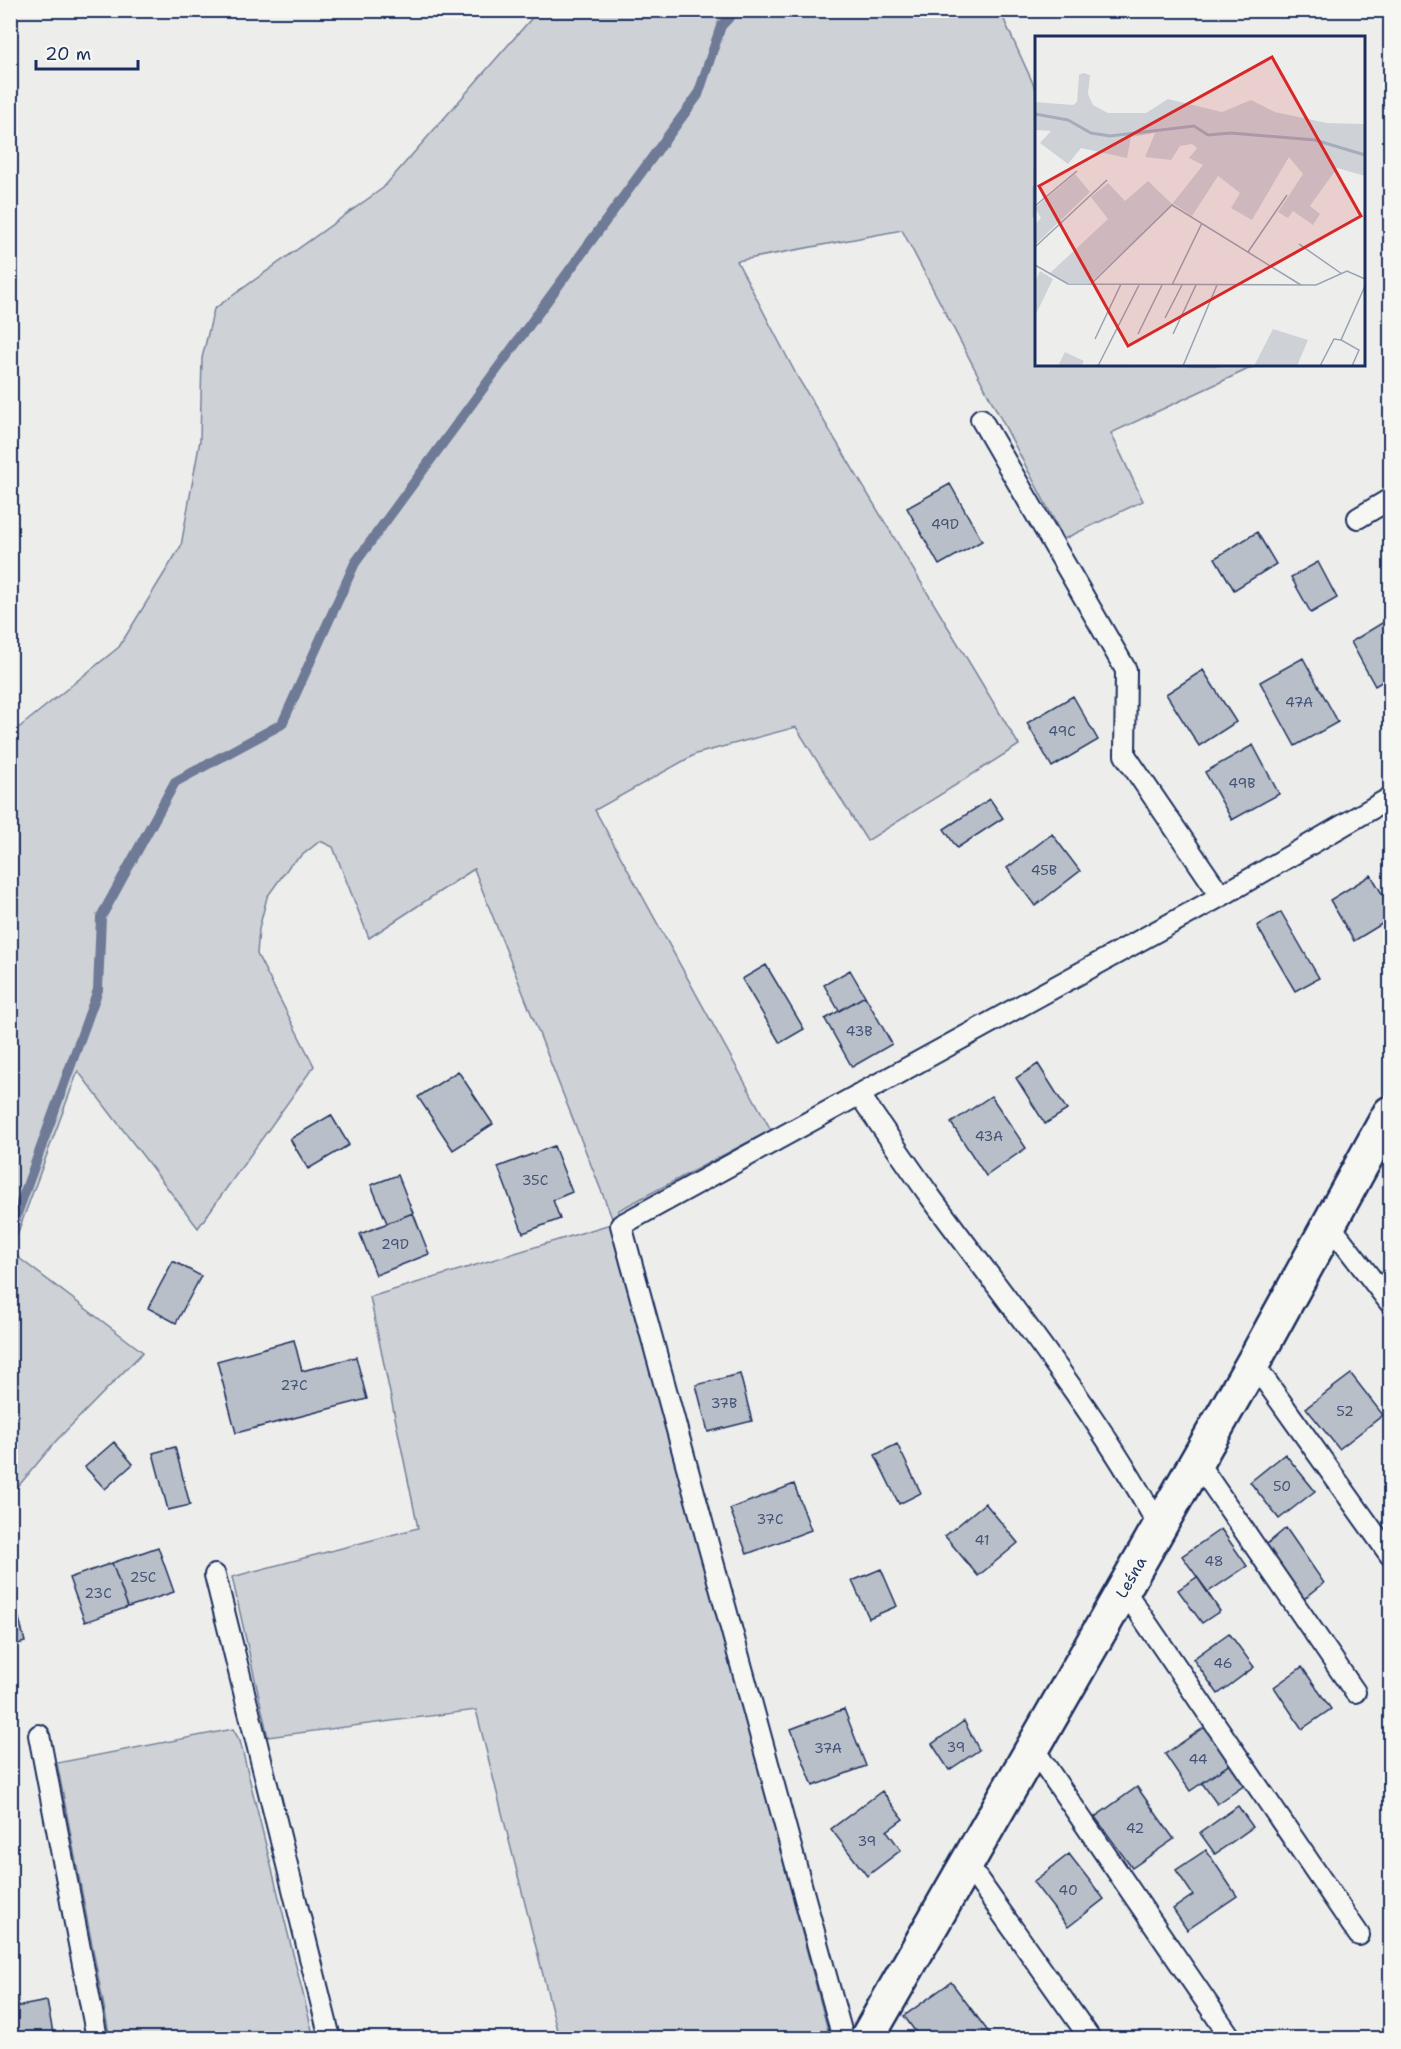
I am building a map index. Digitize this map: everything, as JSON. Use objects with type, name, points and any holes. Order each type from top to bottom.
[{"type":"street","name":"Leśna","points":[[867,2038],[1253,1364],[1390,1113]]},
{"type":"lane","points":[[981,419],[1126,670],[1125,755],[1221,896]]},
{"type":"lane","points":[[1358,518],[1390,499]]},
{"type":"lane","points":[[843,2038],[621,1225],[1221,896],[1390,798]]},
{"type":"lane","points":[[859,1094],[930,1196],[1058,1368],[1132,1477],[1160,1527]]},
{"type":"lane","points":[[1329,1224],[1390,1303]]},
{"type":"lane","points":[[1253,1364],[1390,1555]]},
{"type":"lane","points":[[1197,1462],[1355,1692]]},
{"type":"lane","points":[[215,1575],[330,2038]]},
{"type":"lane","points":[[1124,1590],[1359,1935]]},
{"type":"lane","points":[[39,1735],[97,2038]]},
{"type":"lane","points":[[1033,1748],[1231,2038]]},
{"type":"lane","points":[[967,1864],[1090,2038]]},
{"type":"shaded area","points":[[538,11],[1000,11],[1035,88],[1035,366],[1255,366],[1111,433],[1143,501],[1064,539],[902,230],[737,261],[798,378],[1019,745],[867,841],[796,727],[696,754],[595,810],[771,1130],[619,1210],[614,1223],[474,869],[369,938],[333,847],[320,841],[290,865],[267,897],[259,929],[257,954],[314,1066],[198,1228],[78,1071],[11,1251],[11,734],[119,647],[181,546],[200,440],[202,358],[214,309],[383,188]]},
{"type":"shaded area","points":[[614,1223],[830,2038],[559,2038],[476,1710],[268,1737],[232,1577],[418,1528],[370,1297]]},
{"type":"shaded area","points":[[11,1252],[143,1352],[56,1441],[11,1495]]},
{"type":"shaded area","points":[[233,1729],[240,1741],[314,2038],[110,2038],[57,1763]]},
{"type":"building","points":[[950,484],[982,541],[939,565],[907,508]]},
{"type":"building","points":[[1257,532],[1276,564],[1234,590],[1215,558]]},
{"type":"building","points":[[1318,562],[1337,598],[1311,613],[1291,577]]},
{"type":"building","points":[[1390,618],[1390,677],[1375,686],[1351,642]]},
{"type":"building","points":[[1303,658],[1338,722],[1295,746],[1260,682]]},
{"type":"building","points":[[1203,670],[1236,722],[1199,746],[1166,694]]},
{"type":"building","points":[[1073,696],[1098,740],[1052,767],[1027,723]]},
{"type":"building","points":[[1253,745],[1279,794],[1232,820],[1205,772]]},
{"type":"building","points":[[990,799],[1003,818],[957,848],[944,829]]},
{"type":"building","points":[[1052,834],[1080,871],[1035,906],[1007,868]]},
{"type":"building","points":[[1371,875],[1390,907],[1390,919],[1354,941],[1330,900]]},
{"type":"building","points":[[1281,912],[1319,978],[1295,991],[1257,926]]},
{"type":"building","points":[[766,965],[804,1029],[780,1043],[742,979]]},
{"type":"building","points":[[850,970],[865,996],[839,1011],[824,985]]},
{"type":"building","points":[[865,996],[892,1044],[852,1067],[825,1019]]},
{"type":"building","points":[[1038,1064],[1067,1110],[1045,1124],[1016,1078]]},
{"type":"building","points":[[458,1071],[493,1124],[453,1150],[418,1097]]},
{"type":"building","points":[[991,1096],[1026,1148],[986,1176],[951,1123]]},
{"type":"building","points":[[331,1115],[349,1145],[308,1169],[290,1139]]},
{"type":"building","points":[[554,1146],[572,1192],[553,1200],[560,1219],[523,1233],[498,1167]]},
{"type":"building","points":[[398,1175],[413,1213],[387,1223],[371,1185]]},
{"type":"building","points":[[413,1213],[429,1254],[376,1275],[360,1234]]},
{"type":"building","points":[[173,1261],[201,1276],[176,1323],[148,1308]]},
{"type":"building","points":[[294,1340],[302,1371],[356,1357],[367,1399],[236,1433],[217,1361]]},
{"type":"building","points":[[740,1374],[752,1421],[708,1432],[696,1385]]},
{"type":"building","points":[[1351,1374],[1383,1415],[1339,1449],[1306,1408]]},
{"type":"building","points":[[114,1442],[133,1464],[105,1489],[85,1467]]},
{"type":"building","points":[[897,1444],[921,1493],[899,1504],[875,1455]]},
{"type":"building","points":[[175,1447],[190,1505],[168,1510],[153,1453]]},
{"type":"building","points":[[1285,1454],[1315,1491],[1279,1519],[1250,1482]]},
{"type":"building","points":[[794,1484],[811,1530],[747,1554],[730,1509]]},
{"type":"building","points":[[985,1503],[1018,1543],[978,1576],[945,1536]]},
{"type":"building","points":[[1286,1528],[1324,1583],[1304,1599],[1266,1545]]},
{"type":"building","points":[[1221,1529],[1247,1566],[1208,1592],[1182,1556]]},
{"type":"building","points":[[158,1547],[174,1592],[128,1607],[112,1563]]},
{"type":"building","points":[[112,1563],[128,1607],[85,1622],[69,1578]]},
{"type":"building","points":[[881,1569],[897,1606],[869,1618],[852,1581]]},
{"type":"building","points":[[1197,1577],[1220,1611],[1202,1623],[1178,1590]]},
{"type":"building","points":[[10,1583],[25,1642],[10,1646]]},
{"type":"building","points":[[1229,1633],[1254,1667],[1218,1694],[1193,1659]]},
{"type":"building","points":[[1302,1667],[1331,1709],[1302,1729],[1274,1687]]},
{"type":"building","points":[[844,1709],[866,1766],[813,1786],[791,1729]]},
{"type":"building","points":[[964,1721],[979,1750],[949,1770],[932,1744]]},
{"type":"building","points":[[1205,1727],[1230,1764],[1190,1791],[1165,1754]]},
{"type":"building","points":[[1230,1764],[1245,1785],[1217,1804],[1202,1783]]},
{"type":"building","points":[[1137,1787],[1174,1839],[1132,1868],[1095,1817]]},
{"type":"building","points":[[882,1791],[903,1819],[887,1831],[901,1850],[867,1876],[831,1829]]},
{"type":"building","points":[[1238,1806],[1253,1827],[1215,1854],[1200,1833]]},
{"type":"building","points":[[1206,1850],[1237,1896],[1187,1930],[1173,1909],[1193,1895],[1176,1870]]},
{"type":"building","points":[[1069,1854],[1104,1899],[1068,1927],[1033,1882]]},
{"type":"building","points":[[951,1982],[993,2038],[920,2038],[904,2016]]},
{"type":"building","points":[[47,2001],[54,2038],[10,2038],[10,2008]]},
{"type":"waterway","points":[[10,1233],[98,990],[101,917],[175,782],[282,724],[355,563],[698,95],[721,26],[736,10]]}]
